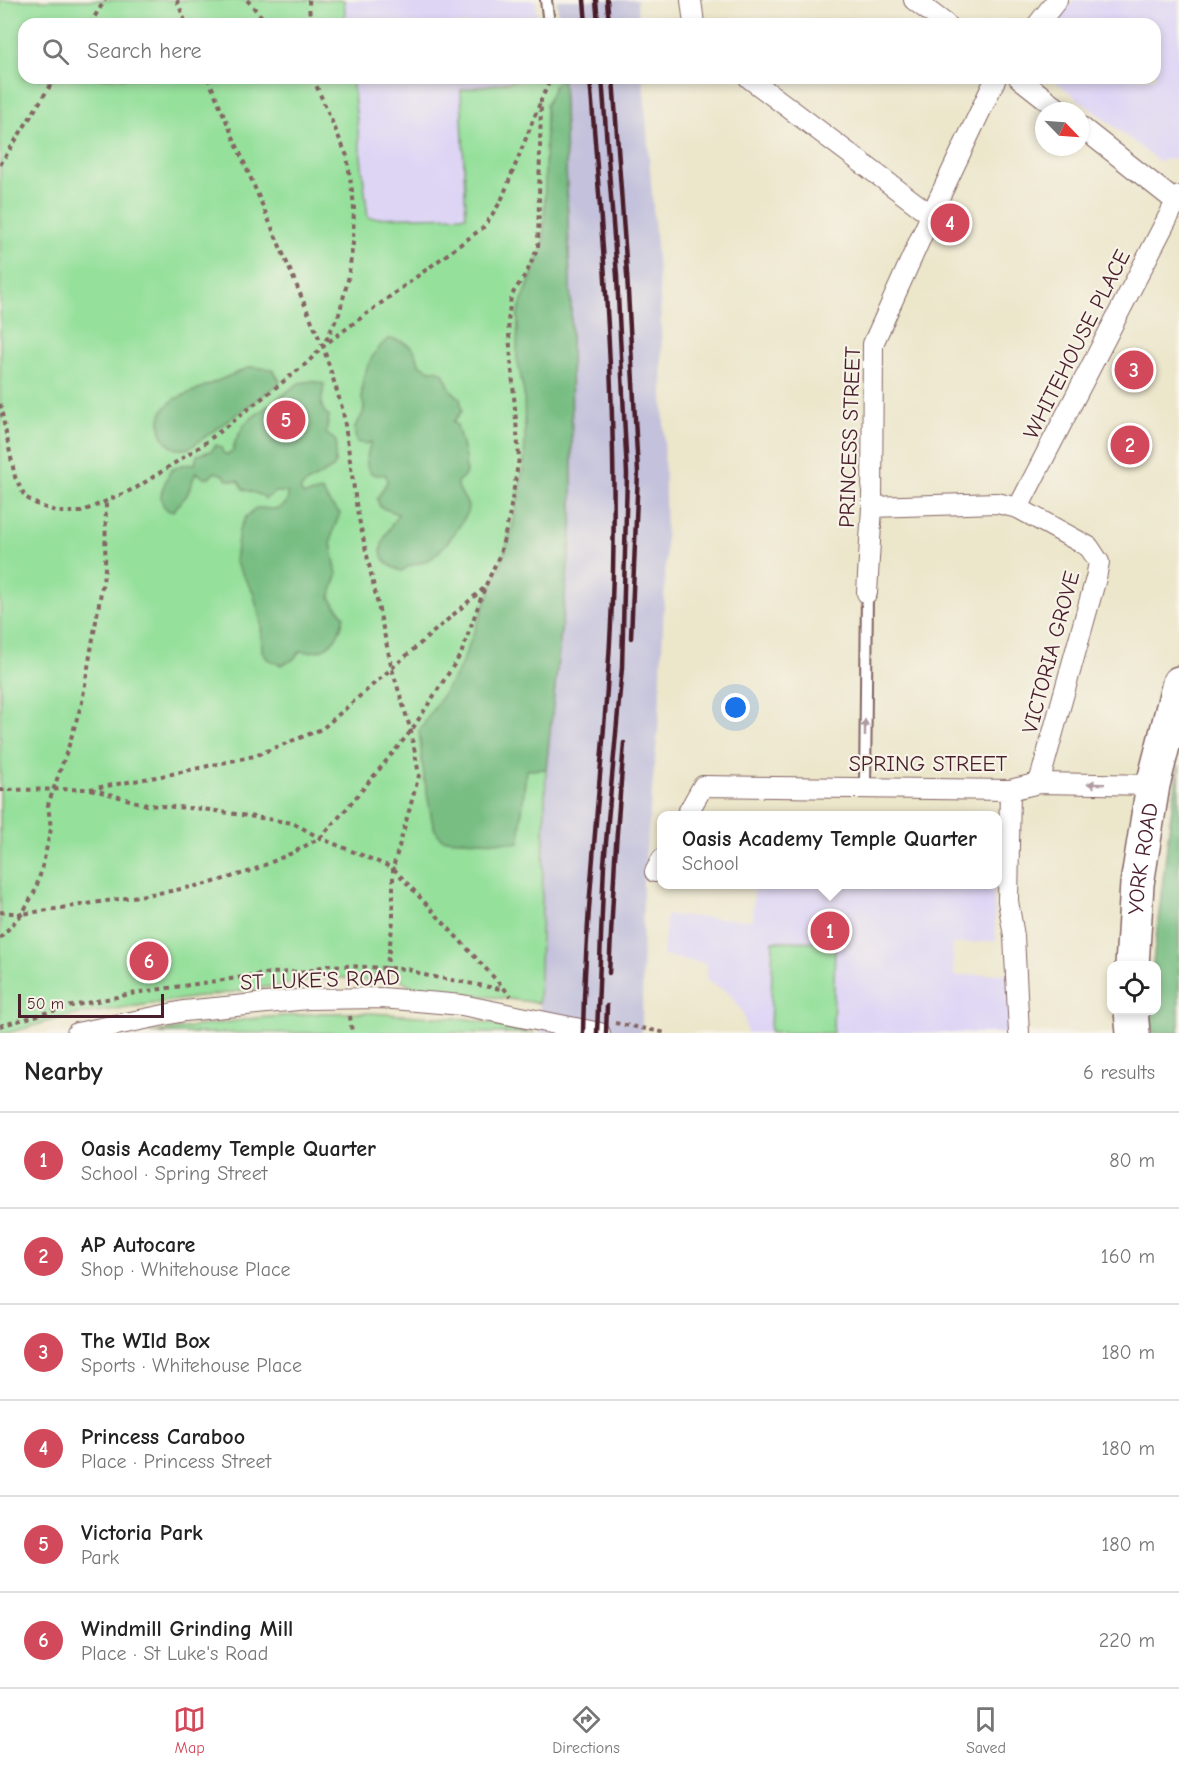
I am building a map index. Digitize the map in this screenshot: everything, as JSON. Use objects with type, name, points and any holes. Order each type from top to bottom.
[{"type":"highway","name":"YORK ROAD","points":[[1132,961],[1137,884],[1153,785],[1179,683]]},
{"type":"highway","points":[[1131,1015],[1133,1033]]},
{"type":"street","points":[[691,0],[693,18]]},
{"type":"street","points":[[914,0],[938,18]]},
{"type":"street","points":[[1043,18],[1057,0]]},
{"type":"street","points":[[757,84],[931,215]]},
{"type":"street","name":"PRINCESS STREET","points":[[867,593],[872,507],[873,344],[993,84]]},
{"type":"street","points":[[1027,84],[1050,102]]},
{"type":"street","points":[[1089,133],[1178,200]]},
{"type":"street","name":"WHITEHOUSE PLACE","points":[[1018,508],[1178,200]]},
{"type":"street","name":"VICTORIA GROVE","points":[[872,507],[997,503],[1018,508],[1089,547],[1099,562],[1039,783]]},
{"type":"street","name":"SPRING STREET","points":[[689,811],[703,786],[1010,790],[1039,783],[1153,785]]},
{"type":"street","points":[[1010,790],[1008,902],[1014,936],[1019,1033]]},
{"type":"street","name":"ST LUKE'S ROAD","points":[[77,1033],[184,1011],[308,999],[382,998],[462,1005],[600,1033]]},
{"type":"lane","points":[[546,0],[548,18]]},
{"type":"lane","name":"PRINCESS STREET","points":[[866,787],[867,593]]},
{"type":"path","points":[[94,18],[105,0]]},
{"type":"path","points":[[177,0],[184,18]]},
{"type":"path","points":[[247,0],[263,18]]},
{"type":"path","points":[[309,0],[310,18]]},
{"type":"path","points":[[0,165],[51,84]]},
{"type":"path","points":[[211,84],[322,346],[343,411],[357,510],[392,669],[411,731],[419,775],[393,868],[393,921],[382,998]]},
{"type":"path","points":[[316,84],[347,156],[354,205],[353,243],[348,280],[339,314],[322,346]]},
{"type":"path","points":[[0,404],[15,477],[25,497],[39,507],[59,512],[81,512],[136,488],[201,447],[307,363],[322,346],[484,227],[501,201],[549,84]]},
{"type":"path","points":[[0,912],[22,914],[171,891],[251,872],[320,838],[411,731],[461,654],[485,586],[500,554],[509,518],[519,458],[508,322],[511,296],[527,272],[538,247],[542,100]]},
{"type":"path","points":[[0,938],[22,914],[35,891],[41,872],[51,829],[48,805],[82,702],[94,641],[105,569],[106,502]]},
{"type":"path","points":[[0,790],[90,789],[167,775],[254,756],[322,729],[485,586]]},
{"type":"path","points":[[90,789],[147,806],[203,809],[293,824],[320,838],[393,868],[515,1000]]},
{"type":"path","points":[[350,1013],[352,1033]]},
{"type":"shaded area","points":[[344,0],[536,0],[538,18],[346,18]]},
{"type":"shaded area","points":[[557,0],[637,0],[638,18],[558,18]]},
{"type":"shaded area","points":[[1074,0],[1179,0],[1179,158],[1158,161],[1089,107],[1089,102],[1082,102],[1059,84],[1161,84],[1161,18],[1060,18]]},
{"type":"shaded area","points":[[353,84],[496,84],[461,90],[466,216],[367,218]]},
{"type":"shaded area","points":[[563,84],[643,84],[660,297],[666,557],[659,719],[643,882],[642,1033],[539,1033],[546,769],[572,530],[571,311]]},
{"type":"shaded area","points":[[754,889],[993,889],[996,941],[952,944],[954,976],[1009,973],[1012,1033],[747,1033],[743,1013],[730,994],[706,979],[707,964],[663,956],[666,915],[752,920]]},
{"type":"green space","points":[[0,0],[344,0],[346,18],[18,18],[18,84],[353,84],[368,218],[466,216],[461,90],[496,84],[563,84],[571,311],[572,530],[546,769],[539,1003],[414,987],[403,981],[395,972],[377,972],[369,981],[336,977],[68,1016],[8,1033],[0,1033]]},
{"type":"green space","points":[[555,84],[563,84],[571,311],[572,530],[546,769],[526,770],[519,843],[442,839],[435,830],[432,820],[419,731],[459,670],[502,561],[513,525],[524,464],[525,436],[524,393],[517,358],[518,312],[544,244],[546,105]]},
{"type":"green space","points":[[388,339],[409,346],[416,353],[419,364],[443,373],[451,390],[460,398],[462,411],[453,422],[457,425],[466,471],[457,482],[468,508],[463,521],[433,557],[402,571],[391,566],[381,554],[384,539],[398,514],[380,507],[377,499],[387,482],[386,475],[376,475],[368,470],[368,451],[371,442],[365,444],[357,442],[355,435],[356,425],[362,416],[364,407],[362,390],[365,373],[376,351]]},
{"type":"green space","points":[[250,367],[272,369],[280,381],[191,447],[183,449],[169,445],[161,432],[160,424],[161,416],[168,405],[175,399]]},
{"type":"green space","points":[[312,381],[324,384],[322,406],[329,416],[326,433],[336,441],[335,463],[333,468],[305,484],[300,490],[304,495],[322,491],[330,504],[340,513],[331,543],[337,575],[330,598],[344,616],[339,633],[330,644],[318,651],[300,651],[293,660],[281,665],[267,659],[262,651],[261,623],[253,592],[235,562],[239,530],[246,517],[256,508],[277,509],[281,507],[288,500],[287,492],[275,492],[265,499],[263,496],[243,489],[238,481],[227,480],[224,475],[215,472],[210,477],[204,478],[196,472],[187,495],[173,511],[164,507],[161,497],[171,470],[182,465],[195,464],[197,455],[211,451],[216,445],[221,447],[223,453],[227,455],[233,451],[245,423],[299,383]]},
{"type":"green space","points":[[1179,765],[1179,1033],[1153,1033],[1151,1015],[1161,1015],[1161,961],[1153,961]]},
{"type":"green space","points":[[773,941],[835,942],[833,1033],[770,1033]]},
{"type":"green space","points":[[323,1013],[370,1013],[468,1019],[535,1033],[150,1033],[257,1018]]},
{"type":"railway","points":[[584,0],[586,18]]},
{"type":"railway","points":[[596,0],[598,18]]},
{"type":"railway","points":[[607,0],[608,18]]},
{"type":"railway","points":[[583,1033],[588,918],[611,630],[614,510],[608,325],[590,84]]},
{"type":"railway","points":[[597,1033],[604,864],[622,668],[627,474],[617,276],[602,84]]},
{"type":"railway","points":[[613,84],[638,472],[631,638]]},
{"type":"railway","points":[[609,973],[624,743]]},
{"type":"railway","points":[[606,1033],[607,1006]]},
{"type":"place","name":"Princess Caraboo","points":[[950,223]]},
{"type":"place","name":"The WIld Box","points":[[1134,370]]},
{"type":"place","name":"Victoria Park","points":[[286,420]]},
{"type":"place","name":"AP Autocare","points":[[1130,445]]},
{"type":"place","name":"Oasis Academy Temple Quarter","points":[[830,931]]},
{"type":"place","name":"Windmill Grinding Mill","points":[[149,961]]}]
